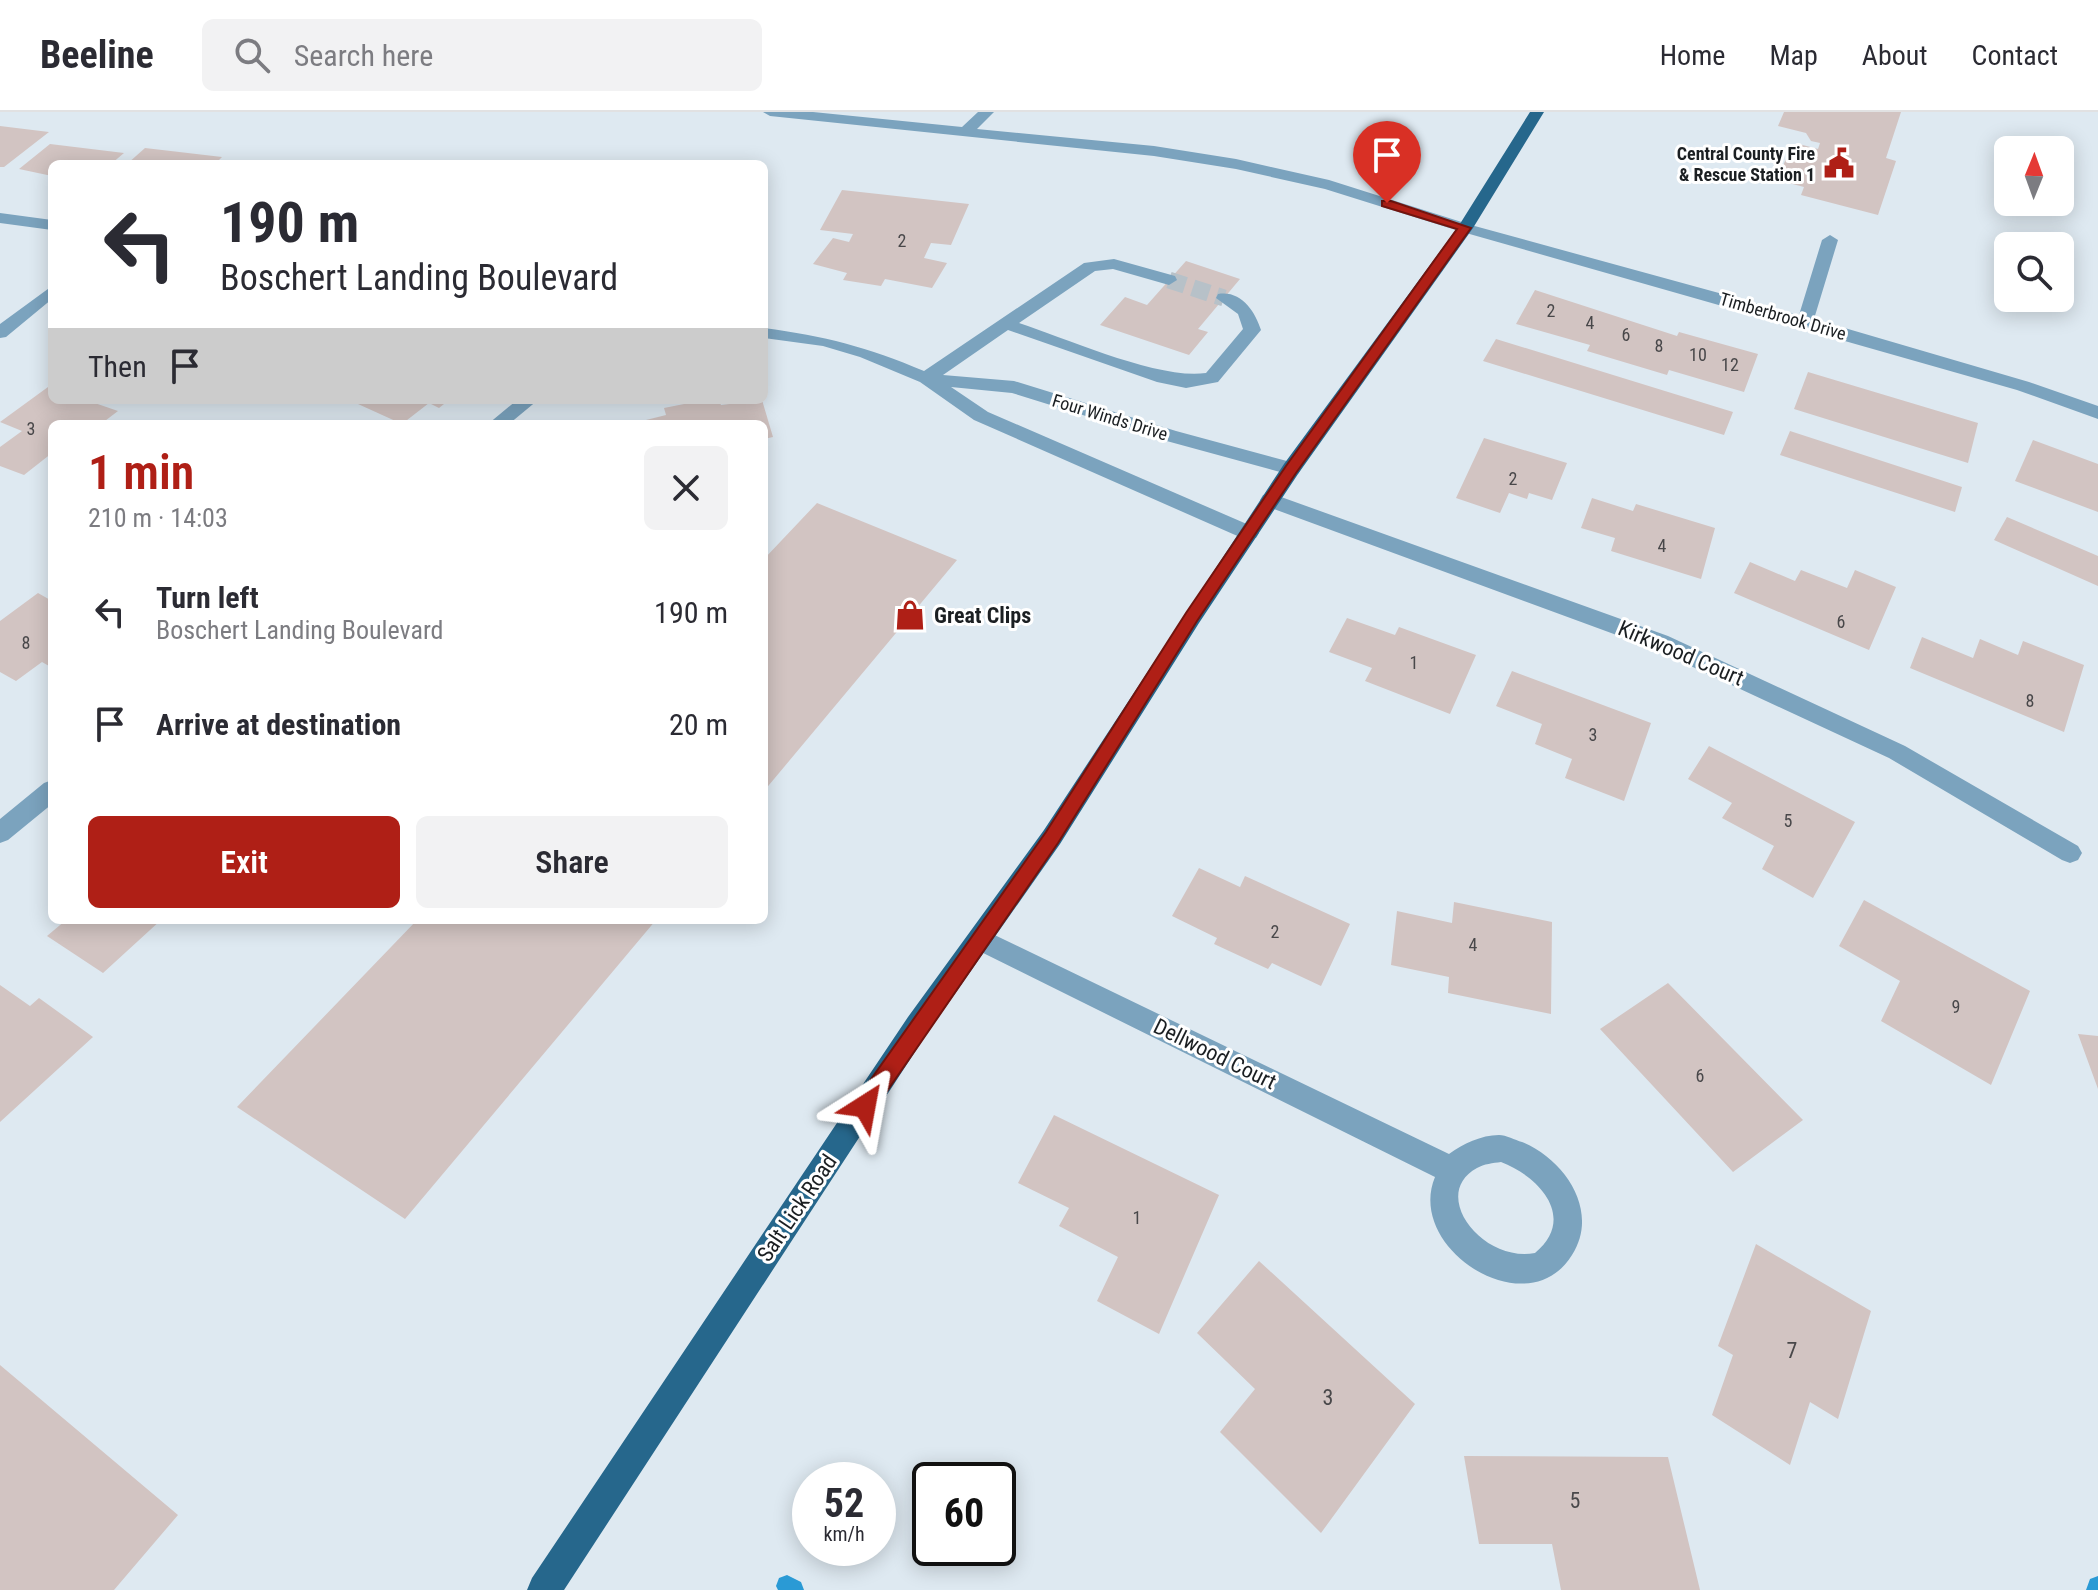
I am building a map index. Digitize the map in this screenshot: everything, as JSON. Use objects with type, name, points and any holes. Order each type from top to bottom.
[{"type":"main road","name":"Salt Lick Road","points":[[544,1590],[917,1026],[1052,837],[1270,500],[1465,228],[1537,112]]},
{"type":"street","name":"Timberbrook Drive","points":[[770,112],[1201,157],[1329,185],[1465,228],[2023,386],[2098,413]]},
{"type":"street","points":[[963,134],[987,112]]},
{"type":"street","points":[[0,218],[48,224]]},
{"type":"street","points":[[1805,322],[1830,240]]},
{"type":"street","points":[[926,378],[1090,267],[1114,264],[1169,280]]},
{"type":"street","points":[[0,333],[48,294]]},
{"type":"street","points":[[1006,324],[1157,376],[1186,382],[1212,378],[1252,330],[1246,311],[1224,298]]},
{"type":"street","name":"Four Winds Drive","points":[[768,334],[824,341],[866,353],[926,378],[981,416],[1249,533]]},
{"type":"street","name":"Four Winds Drive","points":[[926,378],[1014,387],[1170,436],[1291,469]]},
{"type":"street","points":[[502,420],[524,404]]},
{"type":"street","name":"Kirkwood Court","points":[[1270,500],[1660,642],[1897,752],[2070,853]]},
{"type":"street","points":[[0,833],[48,793]]},
{"type":"street","name":"Dellwood Court","points":[[980,939],[1451,1170]]},
{"type":"street","points":[[1501,1148],[1522,1154],[1539,1165],[1554,1180],[1564,1198],[1568,1217],[1566,1236],[1558,1252],[1545,1265],[1526,1270],[1486,1262],[1467,1248],[1453,1230],[1445,1208],[1444,1189],[1451,1170],[1464,1157],[1481,1149],[1501,1148]]},
{"type":"building","name":"Central County Fire & Rescue Station 1","points":[[1784,112],[1901,112],[1886,158],[1896,161],[1878,215],[1801,195],[1804,187],[1785,182],[1789,173],[1783,172],[1787,156],[1797,153],[1799,144],[1818,149],[1820,143],[1811,141],[1806,133],[1778,126]]},
{"type":"building","points":[[0,126],[49,132],[0,167]]},
{"type":"building","points":[[50,144],[124,153],[116,160],[48,160],[48,175],[19,169]]},
{"type":"building","points":[[145,148],[222,157],[219,160],[132,160]]},
{"type":"building","points":[[842,190],[969,204],[951,245],[931,243],[924,258],[947,263],[932,288],[885,279],[881,286],[843,280],[847,273],[813,264],[833,238],[849,242],[853,234],[820,230]]},
{"type":"building","points":[[1186,261],[1240,279],[1198,329],[1208,332],[1189,355],[1100,325],[1125,297],[1147,305]]},
{"type":"building","points":[[1535,290],[1677,336],[1679,332],[1758,354],[1744,392],[1669,370],[1667,375],[1587,351],[1590,345],[1516,324]]},
{"type":"building","points":[[1496,339],[1733,412],[1724,435],[1483,361]]},
{"type":"building","points":[[1808,372],[1978,423],[1968,463],[1794,409]]},
{"type":"building","points":[[48,387],[48,404],[98,404],[118,411],[106,420],[48,420],[48,456],[24,475],[0,466],[0,447],[22,431],[0,422]]},
{"type":"building","points":[[358,404],[428,404],[407,420],[393,420]]},
{"type":"building","points":[[684,404],[763,404],[768,420],[646,420],[666,415],[664,408]]},
{"type":"building","points":[[768,420],[773,437],[768,438]]},
{"type":"building","points":[[1790,431],[1962,487],[1955,512],[1780,455]]},
{"type":"building","points":[[1484,438],[1567,463],[1552,500],[1529,493],[1527,499],[1509,493],[1500,513],[1456,498]]},
{"type":"building","points":[[2033,440],[2098,464],[2098,512],[2015,481]]},
{"type":"building","points":[[1592,498],[1633,511],[1636,504],[1715,528],[1701,579],[1611,551],[1615,538],[1581,528]]},
{"type":"building","points":[[817,503],[957,560],[768,786],[768,555]]},
{"type":"building","points":[[2007,517],[2098,556],[2098,586],[1994,540]]},
{"type":"building","points":[[1750,562],[1795,581],[1801,570],[1847,588],[1855,570],[1896,587],[1869,650],[1734,593]]},
{"type":"building","points":[[38,593],[48,599],[48,665],[42,662],[16,681],[0,672],[0,621]]},
{"type":"building","points":[[1347,618],[1395,635],[1399,627],[1476,655],[1450,714],[1365,681],[1372,668],[1329,652]]},
{"type":"building","points":[[1922,637],[1973,658],[1980,639],[2018,655],[2023,641],[2084,665],[2064,732],[1910,668]]},
{"type":"building","points":[[1512,671],[1651,723],[1624,801],[1565,778],[1572,759],[1535,744],[1542,724],[1496,706]]},
{"type":"building","points":[[1709,746],[1855,822],[1813,898],[1762,869],[1774,846],[1722,818],[1732,803],[1688,779]]},
{"type":"building","points":[[1199,868],[1240,887],[1245,876],[1350,924],[1321,986],[1272,963],[1268,969],[1214,944],[1217,938],[1172,916]]},
{"type":"building","points":[[1864,900],[2030,991],[1991,1085],[1881,1021],[1900,981],[1839,946]]},
{"type":"building","points":[[1454,902],[1552,922],[1551,1014],[1448,993],[1449,977],[1391,965],[1397,911],[1452,923]]},
{"type":"building","points":[[61,924],[157,924],[103,973],[47,936]]},
{"type":"building","points":[[413,924],[653,924],[405,1219],[237,1107]]},
{"type":"building","points":[[1668,983],[1803,1120],[1733,1172],[1600,1029]]},
{"type":"building","points":[[0,985],[30,1006],[39,998],[93,1037],[0,1122]]},
{"type":"building","points":[[2078,1034],[2098,1036],[2098,1089]]},
{"type":"building","points":[[1054,1115],[1219,1195],[1159,1334],[1097,1301],[1118,1257],[1059,1226],[1069,1208],[1018,1183]]},
{"type":"building","points":[[1756,1244],[1871,1311],[1838,1419],[1810,1402],[1790,1465],[1712,1415],[1733,1355],[1718,1346]]},
{"type":"building","points":[[1259,1261],[1415,1404],[1321,1533],[1220,1432],[1255,1389],[1197,1333]]},
{"type":"building","points":[[0,1365],[178,1515],[114,1590],[0,1590]]},
{"type":"building","points":[[1464,1456],[1668,1457],[1700,1590],[1561,1590],[1552,1544],[1479,1544]]},
{"type":"waterway","points":[[787,1586],[793,1590]]},
{"type":"tunnel","points":[[1169,280],[1224,298]]},
{"type":"place","name":"Central County Fire & Rescue Station 1","points":[[1839,163]]},
{"type":"place","name":"Great Clips","points":[[910,615]]},
{"type":"route","points":[[865,1106],[917,1026],[1052,837],[1192,617],[1291,469],[1465,228],[1387,203]]}]
